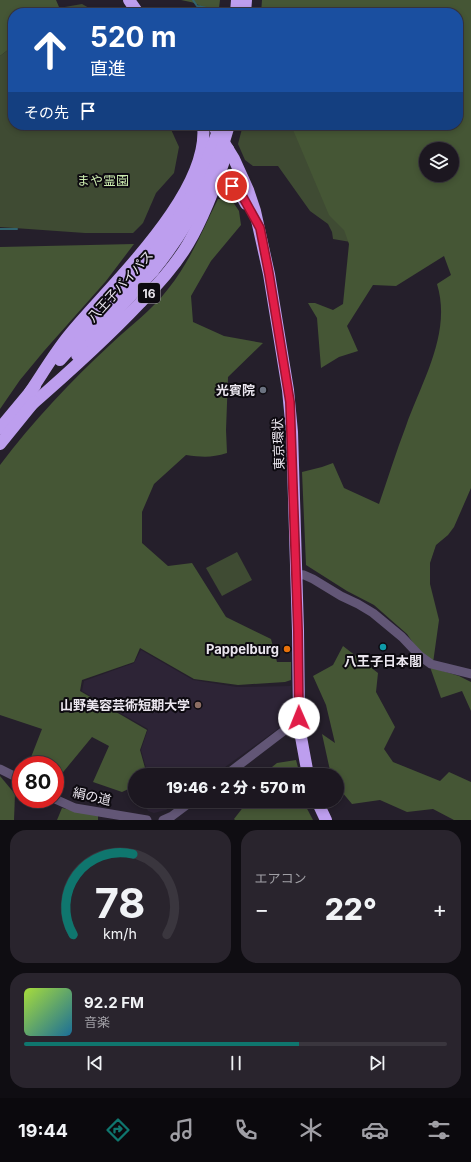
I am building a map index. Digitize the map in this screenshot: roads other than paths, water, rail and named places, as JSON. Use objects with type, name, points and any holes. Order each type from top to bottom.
[{"type":"highway","name":"16","points":[[30,392],[69,335],[131,266],[169,215],[187,187],[199,158],[202,143],[202,130]]},
{"type":"highway","name":"東京環状","points":[[216,130],[225,144],[248,190],[260,228],[290,402],[300,726],[306,768]]},
{"type":"highway","name":"八王子バイパス","points":[[0,444],[29,407],[150,268],[192,195],[208,159],[218,130]]},
{"type":"highway","name":"八王子バイパス","points":[[0,428],[30,392],[178,239],[201,199],[219,158],[228,130]]},
{"type":"highway","points":[[199,158],[206,145],[212,141],[225,144]]},
{"type":"highway","name":"16","points":[[29,407],[74,368],[113,331],[162,279],[187,245],[198,224],[214,188],[225,144]]},
{"type":"highway","points":[[214,188],[221,185],[236,187],[260,228]]},
{"type":"highway","points":[[320,808],[326,820]]},
{"type":"street","points":[[296,574],[304,575],[313,579],[341,596],[374,613],[402,637],[420,656],[431,664],[471,674]]},
{"type":"street","points":[[235,768],[285,730],[290,727],[300,726]]},
{"type":"street","points":[[0,769],[12,775]]},
{"type":"street","name":"絹の道","points":[[64,803],[75,808],[147,820]]},
{"type":"street","points":[[163,820],[172,816],[183,808]]},
{"type":"waterway","points":[[193,0],[197,6],[206,8]]},
{"type":"waterway","points":[[0,229],[17,229]]},
{"type":"place","name":"光賓院","points":[[263,390]]},
{"type":"place","name":"八王子日本閣","points":[[383,647]]},
{"type":"place","name":"Pappelburg","points":[[287,649]]},
{"type":"place","name":"山野美容芸術短期大学","points":[[198,705]]},
{"type":"park label","name":"まや霊園","points":[[103,180]]}]
